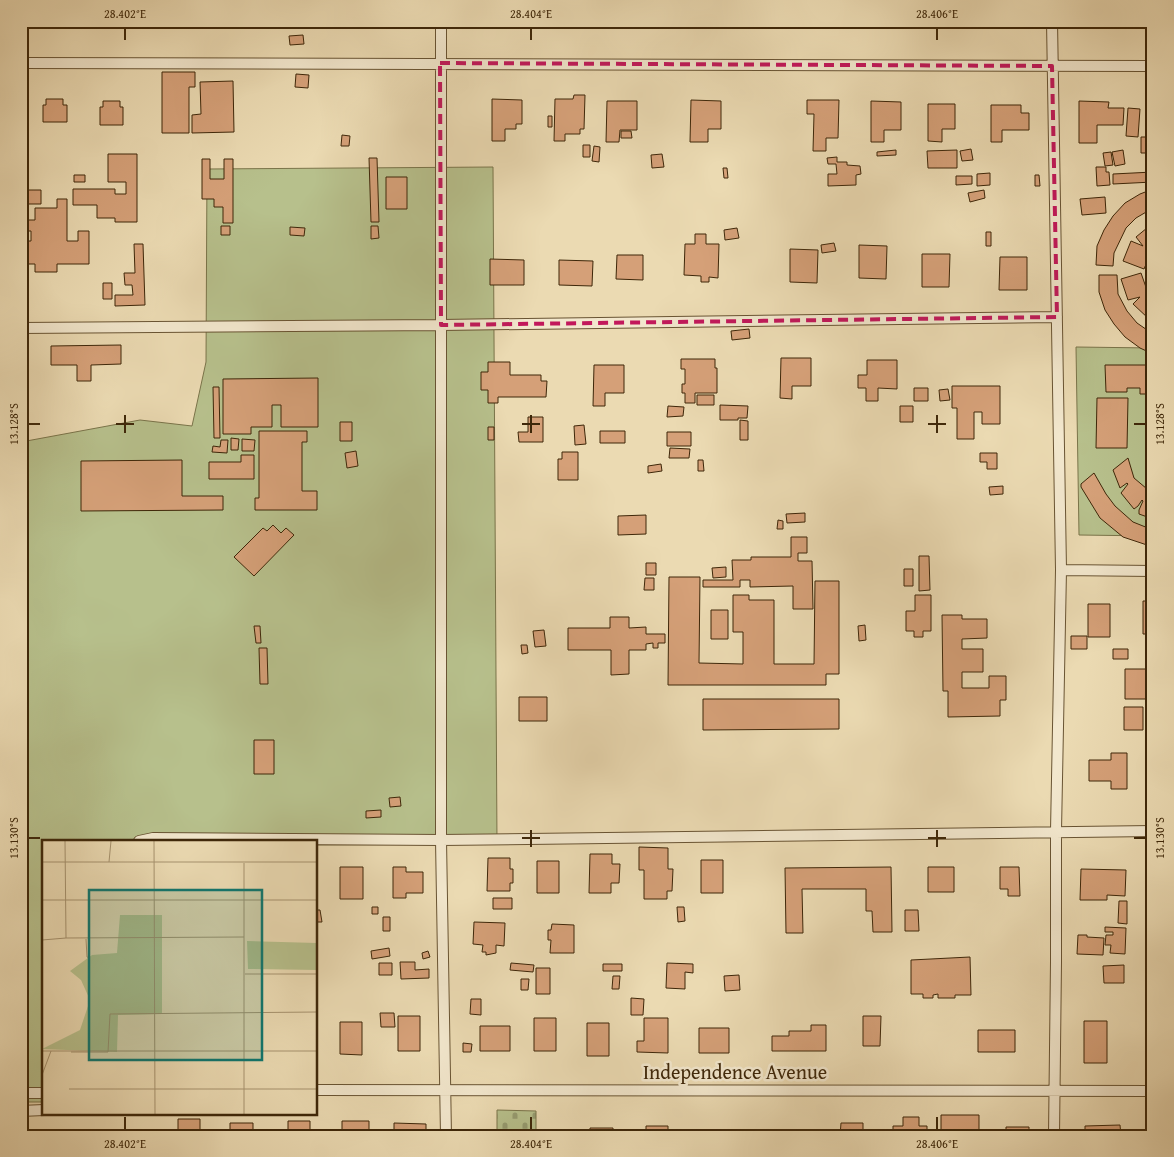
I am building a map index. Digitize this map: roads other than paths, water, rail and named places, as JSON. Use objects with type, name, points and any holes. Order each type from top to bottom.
[{"type":"street","points":[[441,21],[441,840],[446,1136]]},
{"type":"street","points":[[1052,21],[1061,570],[1056,831],[1054,1136]]},
{"type":"street","points":[[21,63],[1153,66]]},
{"type":"street","points":[[21,328],[1057,317]]},
{"type":"street","points":[[1061,570],[1153,571]]},
{"type":"street","points":[[144,840],[153,838],[441,840],[1153,831]]},
{"type":"street","name":"Independence Avenue","points":[[318,1090],[1153,1091]]},
{"type":"street","points":[[21,1093],[42,1093]]},
{"type":"street","points":[[21,1111],[42,1110]]}]
